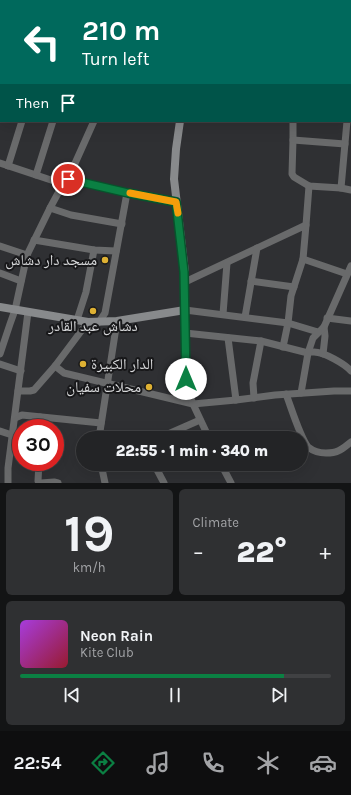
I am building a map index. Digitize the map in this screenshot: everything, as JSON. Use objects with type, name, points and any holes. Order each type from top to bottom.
[{"type":"street","points":[[8,166],[22,122]]},
{"type":"street","points":[[36,175],[53,122]]},
{"type":"street","points":[[0,354],[15,310],[27,256],[94,122]]},
{"type":"street","points":[[179,122],[174,179],[185,282],[186,379],[188,391],[206,431]]},
{"type":"street","points":[[293,122],[294,140],[292,174],[294,178],[309,186],[351,190]]},
{"type":"street","points":[[341,188],[347,122]]},
{"type":"street","points":[[294,140],[345,144]]},
{"type":"street","points":[[0,163],[36,175],[176,202]]},
{"type":"street","points":[[283,347],[288,323],[291,296],[302,259],[309,186]]},
{"type":"street","points":[[99,322],[105,313],[128,193]]},
{"type":"street","points":[[50,208],[71,215],[122,224]]},
{"type":"street","points":[[185,282],[306,226]]},
{"type":"street","points":[[34,240],[94,250],[116,251]]},
{"type":"street","points":[[0,246],[27,256]]},
{"type":"street","points":[[245,317],[257,248]]},
{"type":"street","points":[[77,320],[86,292],[94,250]]},
{"type":"street","points":[[302,259],[347,274]]},
{"type":"street","points":[[223,314],[227,263]]},
{"type":"street","points":[[301,393],[308,353],[313,338],[321,329],[327,318],[351,267]]},
{"type":"street","points":[[0,272],[21,281]]},
{"type":"street","points":[[251,281],[294,287]]},
{"type":"street","points":[[0,307],[88,322],[117,320],[185,310],[288,323],[321,329],[325,336],[323,354]]},
{"type":"street","points":[[28,312],[15,418],[22,415],[101,423]]},
{"type":"street","points":[[327,318],[351,321]]},
{"type":"street","points":[[100,431],[117,320]]},
{"type":"street","points":[[18,391],[34,390],[55,366],[88,322]]},
{"type":"street","points":[[185,333],[262,342],[308,353],[314,352],[323,354],[343,364],[351,371]]},
{"type":"street","points":[[228,338],[236,400]]},
{"type":"street","points":[[254,398],[253,383],[262,342]]},
{"type":"street","points":[[0,364],[21,371]]},
{"type":"street","points":[[55,366],[64,372],[193,404],[286,394],[351,391]]},
{"type":"street","points":[[286,394],[294,417],[308,446],[321,453],[335,452],[339,451],[351,442]]},
{"type":"street","points":[[175,431],[200,420]]},
{"type":"street","points":[[0,431],[12,435],[8,483]]},
{"type":"street","points":[[39,471],[38,481],[40,483],[58,483]]},
{"type":"street","points":[[102,471],[105,483]]},
{"type":"street","points":[[158,471],[164,483]]},
{"type":"street","points":[[225,471],[231,483]]},
{"type":"slow traffic","points":[[130,193],[176,202],[178,213]]},
{"type":"place","name":"مسجد دار دشاش","points":[[105,260]]},
{"type":"place","name":"دشاش عبد القادر","points":[[93,311]]},
{"type":"place","name":"الدار الكبيرة","points":[[83,364]]},
{"type":"place","name":"محلات سفيان","points":[[149,387]]},
{"type":"route","points":[[68,179],[176,202],[180,225],[184,272],[186,379]]}]
